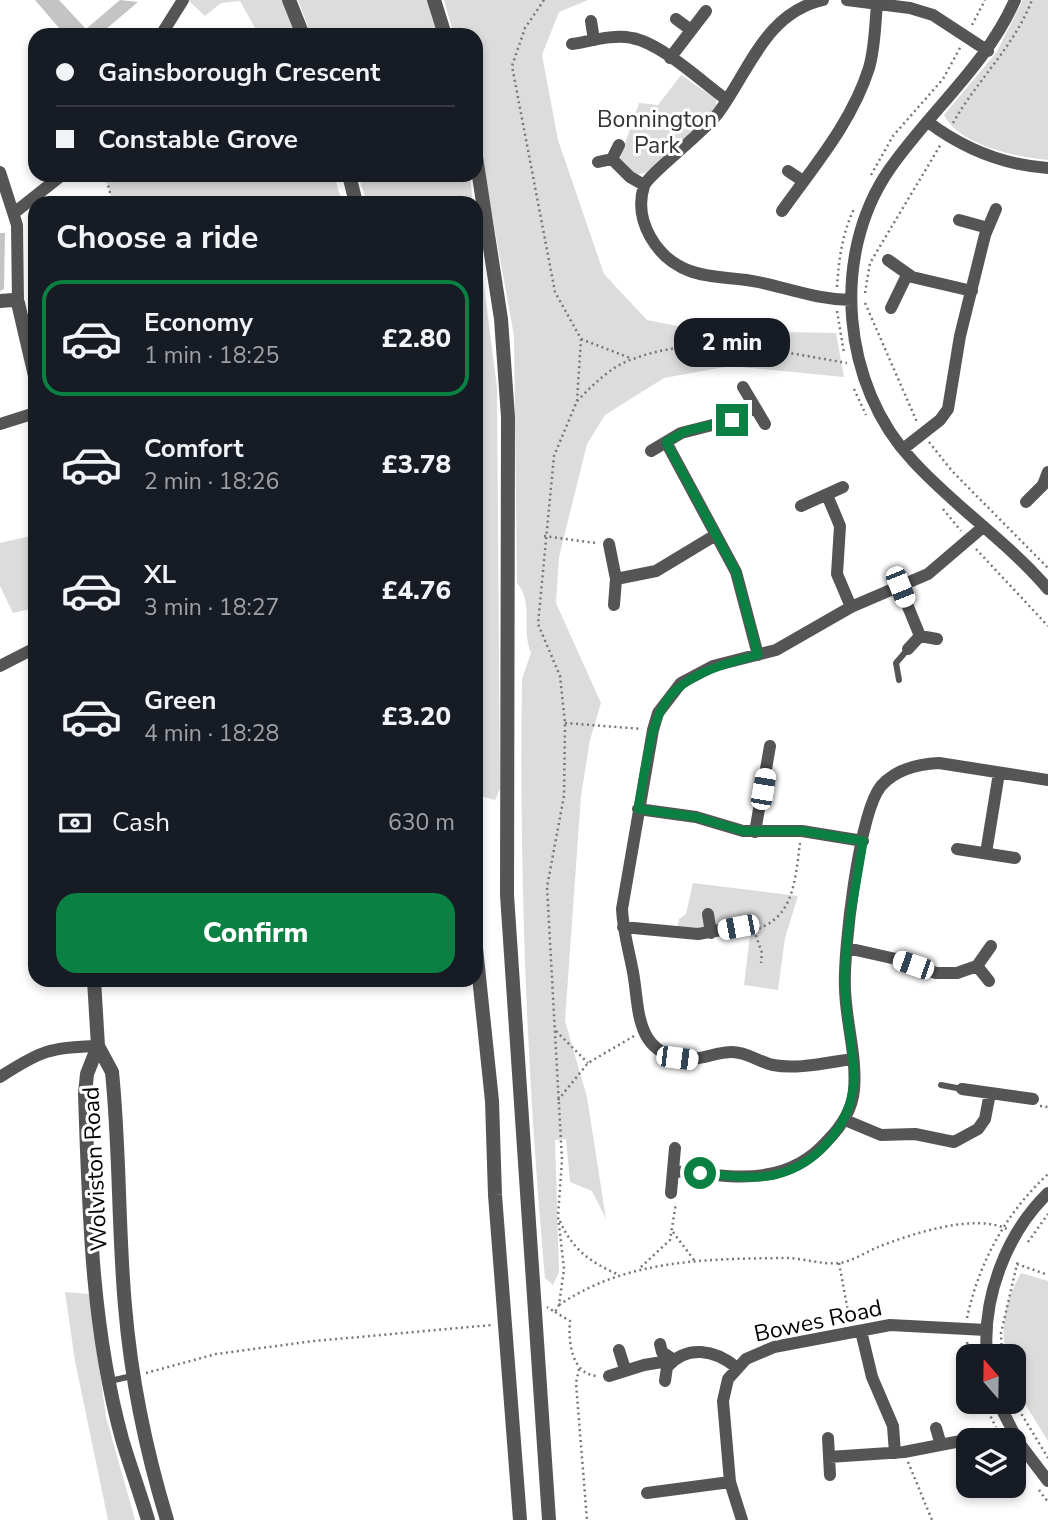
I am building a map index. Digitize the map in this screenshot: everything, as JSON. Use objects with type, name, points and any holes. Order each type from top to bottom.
[{"type":"street","points":[[289,0],[300,28]]},
{"type":"street","points":[[434,0],[443,28]]},
{"type":"street","points":[[823,0],[792,12],[777,23],[700,136],[648,178],[641,203],[648,236],[662,253],[679,266],[703,274],[759,282],[799,295],[851,300]]},
{"type":"street","points":[[847,0],[910,8],[933,15],[988,51]]},
{"type":"street","points":[[1015,0],[988,51],[899,156],[875,194],[858,244],[851,300],[860,365],[885,424],[903,449],[1048,589]]},
{"type":"street","points":[[165,28],[182,2],[193,12]]},
{"type":"street","points":[[782,211],[832,142],[868,70],[877,4]]},
{"type":"street","points":[[670,58],[706,12]]},
{"type":"street","points":[[676,19],[691,30]]},
{"type":"street","points":[[591,21],[594,40]]},
{"type":"street","points":[[572,44],[634,38],[670,58],[727,100]]},
{"type":"street","points":[[928,122],[946,135],[1008,163],[1048,169]]},
{"type":"street","points":[[612,159],[619,145]]},
{"type":"street","points":[[612,159],[630,177],[644,185]]},
{"type":"street","points":[[598,162],[612,159]]},
{"type":"street","points":[[788,171],[803,181]]},
{"type":"street","points":[[0,172],[15,213],[18,303],[28,346]]},
{"type":"street","points":[[36,196],[53,182]]},
{"type":"street","points":[[15,213],[28,202]]},
{"type":"street","points":[[483,202],[501,319],[508,417],[507,895],[549,1520]]},
{"type":"street","points":[[903,449],[940,420],[948,409],[960,336],[988,228],[996,209]]},
{"type":"street","points":[[958,220],[988,228]]},
{"type":"street","points":[[888,260],[908,275],[923,281],[972,291]]},
{"type":"street","points":[[891,308],[908,275]]},
{"type":"street","points":[[0,301],[13,300],[18,303]]},
{"type":"street","points":[[743,387],[765,424]]},
{"type":"street","points":[[651,451],[686,431],[732,420],[755,408]]},
{"type":"street","points":[[0,424],[28,414]]},
{"type":"street","points":[[666,442],[689,481],[714,536],[736,572],[758,655]]},
{"type":"street","points":[[1026,502],[1047,482]]},
{"type":"street","points":[[801,506],[843,487]]},
{"type":"street","points":[[827,495],[840,526],[837,574],[851,607]]},
{"type":"street","points":[[853,1059],[788,1066],[773,1065],[735,1052],[693,1060],[677,1058],[655,1047],[643,1031],[635,1004],[632,967],[623,927],[623,892],[653,730],[658,713],[681,683],[713,666],[758,655],[794,641],[851,607],[900,587],[939,566],[983,527]]},
{"type":"street","points":[[616,579],[656,571],[714,536]]},
{"type":"street","points":[[609,544],[616,579],[614,605]]},
{"type":"street","points":[[900,587],[919,636]]},
{"type":"street","points":[[919,636],[937,639]]},
{"type":"street","points":[[908,649],[919,636]]},
{"type":"street","points":[[0,666],[28,652]]},
{"type":"street","points":[[755,832],[771,746]]},
{"type":"street","points":[[673,1171],[754,1178],[775,1175],[810,1159],[845,1119],[853,1093],[853,1059],[844,987],[847,948],[863,841],[874,798],[887,781],[906,768],[939,763],[1048,780]]},
{"type":"street","points":[[986,853],[999,773]]},
{"type":"street","points":[[638,809],[696,817],[755,832],[802,831],[863,841]]},
{"type":"street","points":[[957,849],[1015,858]]},
{"type":"street","points":[[708,914],[711,933]]},
{"type":"street","points":[[623,927],[711,933],[738,927]]},
{"type":"street","points":[[847,948],[896,959],[936,973],[957,973],[977,966],[991,946]]},
{"type":"street","points":[[977,966],[989,981]]},
{"type":"street","points":[[0,1077],[40,1051],[57,1047],[98,1046],[94,987]]},
{"type":"street","points":[[480,987],[492,1101],[495,1195],[520,1520]]},
{"type":"street","name":"Wolviston Road","points":[[98,1046],[113,1072],[125,1307],[134,1376],[154,1477],[167,1520]]},
{"type":"street","name":"Wolviston Road","points":[[98,1046],[87,1074],[85,1094],[93,1268],[110,1381],[122,1437],[148,1520]]},
{"type":"street","points":[[962,1088],[1033,1099]]},
{"type":"street","points":[[845,1119],[880,1135],[915,1134],[954,1142],[978,1129],[985,1119],[990,1093]]},
{"type":"street","points":[[671,1193],[676,1148]]},
{"type":"street","points":[[987,1344],[986,1330],[1002,1260],[1016,1233],[1048,1193]]},
{"type":"street","name":"Bowes Road","points":[[742,1520],[730,1482],[723,1401],[728,1378],[736,1367],[757,1352],[902,1324],[986,1330]]},
{"type":"street","points":[[856,1332],[893,1426],[900,1452]]},
{"type":"street","points":[[660,1345],[662,1352],[674,1360]]},
{"type":"street","points":[[619,1350],[625,1369]]},
{"type":"street","points":[[610,1376],[625,1369],[674,1360],[687,1354],[709,1352],[736,1367]]},
{"type":"street","points":[[665,1381],[664,1372],[674,1360]]},
{"type":"street","points":[[1004,1414],[1019,1443],[1048,1480]]},
{"type":"street","points":[[936,1427],[941,1445]]},
{"type":"street","points":[[828,1438],[830,1475]]},
{"type":"street","points":[[829,1457],[900,1452],[956,1442]]},
{"type":"street","points":[[647,1493],[730,1482]]},
{"type":"lane","points":[[899,680],[896,663],[908,649]]},
{"type":"lane","points":[[941,1085],[962,1088]]},
{"type":"lane","points":[[110,1381],[134,1376]]},
{"type":"path","points":[[544,0],[525,28],[512,66],[555,292],[581,339],[577,401],[554,456],[544,536],[538,624],[560,676],[565,723],[564,796],[547,887],[562,1160],[558,1216],[564,1269],[559,1305],[555,1312]]},
{"type":"path","points":[[867,182],[893,136],[943,79],[985,0]]},
{"type":"path","points":[[1032,0],[1016,33],[969,96],[870,263],[864,299],[923,435],[953,471],[1048,568]]},
{"type":"path","points":[[849,374],[836,299],[839,255],[846,226],[857,204]]},
{"type":"path","points":[[581,339],[631,359]]},
{"type":"path","points":[[577,401],[599,379],[631,359],[695,345],[755,348],[860,365]]},
{"type":"path","points":[[853,385],[866,416]]},
{"type":"path","points":[[938,503],[968,541],[1048,626]]},
{"type":"path","points":[[544,536],[609,544]]},
{"type":"path","points":[[565,723],[653,730]]},
{"type":"path","points":[[738,927],[740,932],[769,924],[792,900],[802,831]]},
{"type":"path","points":[[754,930],[762,953],[761,963]]},
{"type":"path","points":[[556,1031],[588,1063]]},
{"type":"path","points":[[558,1100],[588,1063],[643,1031]]},
{"type":"path","points":[[640,1268],[670,1240],[677,1196],[671,1193]]},
{"type":"path","points":[[1027,1244],[1048,1213]]},
{"type":"path","points":[[558,1216],[568,1240],[590,1262],[617,1275]]},
{"type":"path","points":[[559,1305],[584,1288],[640,1268],[694,1260],[789,1258],[839,1263],[893,1241],[952,1225],[997,1224],[1016,1233]]},
{"type":"path","points":[[673,1232],[694,1260]]},
{"type":"path","points":[[1001,1344],[1001,1333],[1021,1252]]},
{"type":"path","points":[[839,1263],[856,1332]]},
{"type":"path","points":[[1017,1264],[1048,1275]]},
{"type":"path","points":[[538,1301],[570,1321],[570,1339],[579,1369],[576,1383],[587,1520]]},
{"type":"path","points":[[134,1376],[216,1354],[314,1341],[506,1324]]},
{"type":"path","points":[[579,1369],[588,1376],[610,1376]]},
{"type":"path","points":[[1021,1414],[1048,1458]]},
{"type":"path","points":[[900,1452],[932,1520]]},
{"type":"green space","points":[[188,0],[283,0],[294,28],[255,28],[240,1],[221,3],[205,16]]},
{"type":"green space","points":[[298,0],[430,0],[436,28],[308,28]]},
{"type":"green space","points":[[444,0],[588,0],[559,12],[542,55],[558,140],[604,274],[647,320],[697,330],[836,333],[844,377],[730,366],[664,378],[605,415],[587,444],[559,557],[556,603],[601,703],[590,740],[581,796],[565,1021],[587,1097],[606,1219],[592,1191],[570,1182],[566,1139],[555,1140],[559,1272],[553,1285],[545,1278],[533,1129],[526,979],[522,679],[531,653],[525,599],[517,583],[514,336],[483,165],[483,28],[452,28]]},
{"type":"green space","points":[[1023,0],[1048,0],[1048,160],[1020,156],[975,142],[951,125],[944,115],[996,53]]},
{"type":"green space","name":"Bonnington Park","points":[[681,75],[716,99],[716,108],[651,171],[636,175],[620,158],[639,103],[658,105]]},
{"type":"green space","points":[[107,182],[336,182],[340,196],[111,196]]},
{"type":"green space","points":[[360,182],[471,182],[472,196],[365,196]]},
{"type":"green space","points":[[483,278],[497,387],[500,789],[495,800],[483,797]]},
{"type":"green space","points":[[28,537],[28,610],[13,613],[0,586],[0,543]]},
{"type":"green space","points":[[693,883],[798,896],[785,938],[778,990],[744,985],[750,935],[742,937],[740,925],[677,929],[679,919],[686,914]]},
{"type":"green space","points":[[1021,1273],[1048,1281],[1048,1441],[1026,1406],[1026,1344],[1005,1344],[1005,1313]]},
{"type":"green space","points":[[65,1292],[89,1294],[106,1417],[135,1520],[108,1520],[75,1361]]},
{"type":"building","points":[[35,0],[59,0],[85,28],[59,28]]},
{"type":"building","points":[[120,0],[138,2],[107,28],[87,28]]},
{"type":"building","points":[[0,233],[5,233],[4,289],[0,291]]},
{"type":"route","points":[[700,1173],[754,1178],[775,1175],[810,1159],[845,1119],[853,1093],[854,1074],[844,987],[863,841],[802,831],[743,831],[696,817],[638,809],[653,730],[658,713],[669,696],[681,683],[697,673],[713,666],[758,655],[736,572],[714,536],[686,475],[666,442],[686,431],[732,420]]}]
